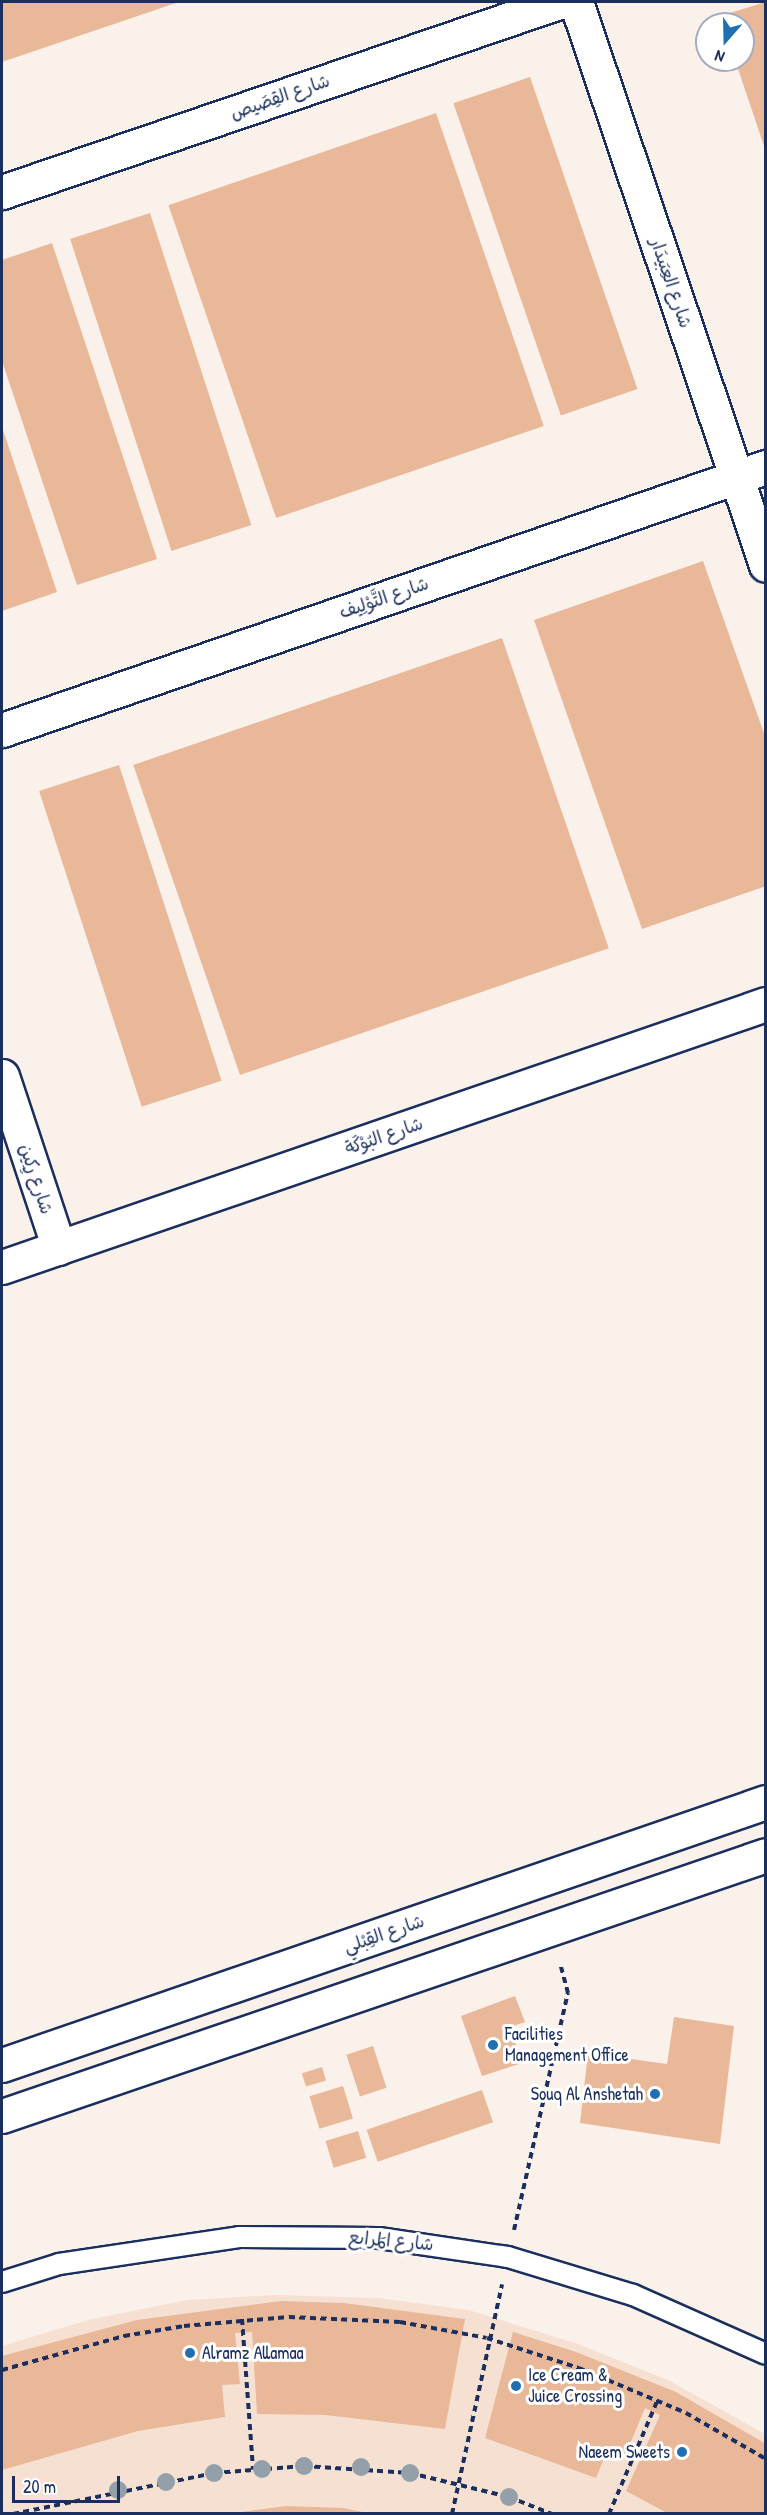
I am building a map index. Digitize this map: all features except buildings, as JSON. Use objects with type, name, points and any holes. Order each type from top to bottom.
[{"type":"street","name":"شارع القِصَيص","points":[[2,192],[559,2]]},
{"type":"street","name":"شارع العِبَيدَار","points":[[576,2],[751,472],[765,565]]},
{"type":"street","name":"شارع التَّوْلِيف","points":[[2,730],[751,472]]},
{"type":"street","name":"شارع البُوْكَة","points":[[2,1267],[765,1004]]},
{"type":"street","name":"شارع رِكِين","points":[[2,1076],[59,1248]]},
{"type":"street","name":"شارع القِبْلي","points":[[2,2066],[765,1802]]},
{"type":"street","points":[[2,2116],[765,1855]]},
{"type":"lane","name":"شارع المَرابع","points":[[2,2282],[59,2264],[152,2247],[239,2236],[379,2238],[447,2246],[531,2264],[633,2295],[765,2354]]},
{"type":"path","points":[[512,2240],[568,1993],[550,1927]]},
{"type":"path","points":[[452,2514],[487,2338],[503,2280]]},
{"type":"path","points":[[242,2319],[253,2470]]},
{"type":"path","points":[[2,2370],[124,2336],[242,2319],[368,2319],[487,2338],[579,2368],[658,2399],[765,2459]]},
{"type":"path","points":[[609,2514],[658,2399]]},
{"type":"path","points":[[13,2514],[118,2490],[253,2470],[361,2467],[459,2483],[552,2514]]},
{"type":"shaded area","points":[[276,2295],[378,2298],[469,2310],[578,2344],[670,2381],[765,2434],[765,2513],[2,2514],[2,2346],[88,2320],[187,2300]]},
{"type":"place","name":"Facilities Management Office","points":[[493,2045]]},
{"type":"place","name":"Souq Al Anshetah","points":[[655,2094]]},
{"type":"place","name":"Alramz Allamaa","points":[[190,2353]]},
{"type":"place","name":"Ice Cream & Juice Crossing","points":[[516,2386]]},
{"type":"place","name":"Naeem Sweets","points":[[682,2452]]}]
